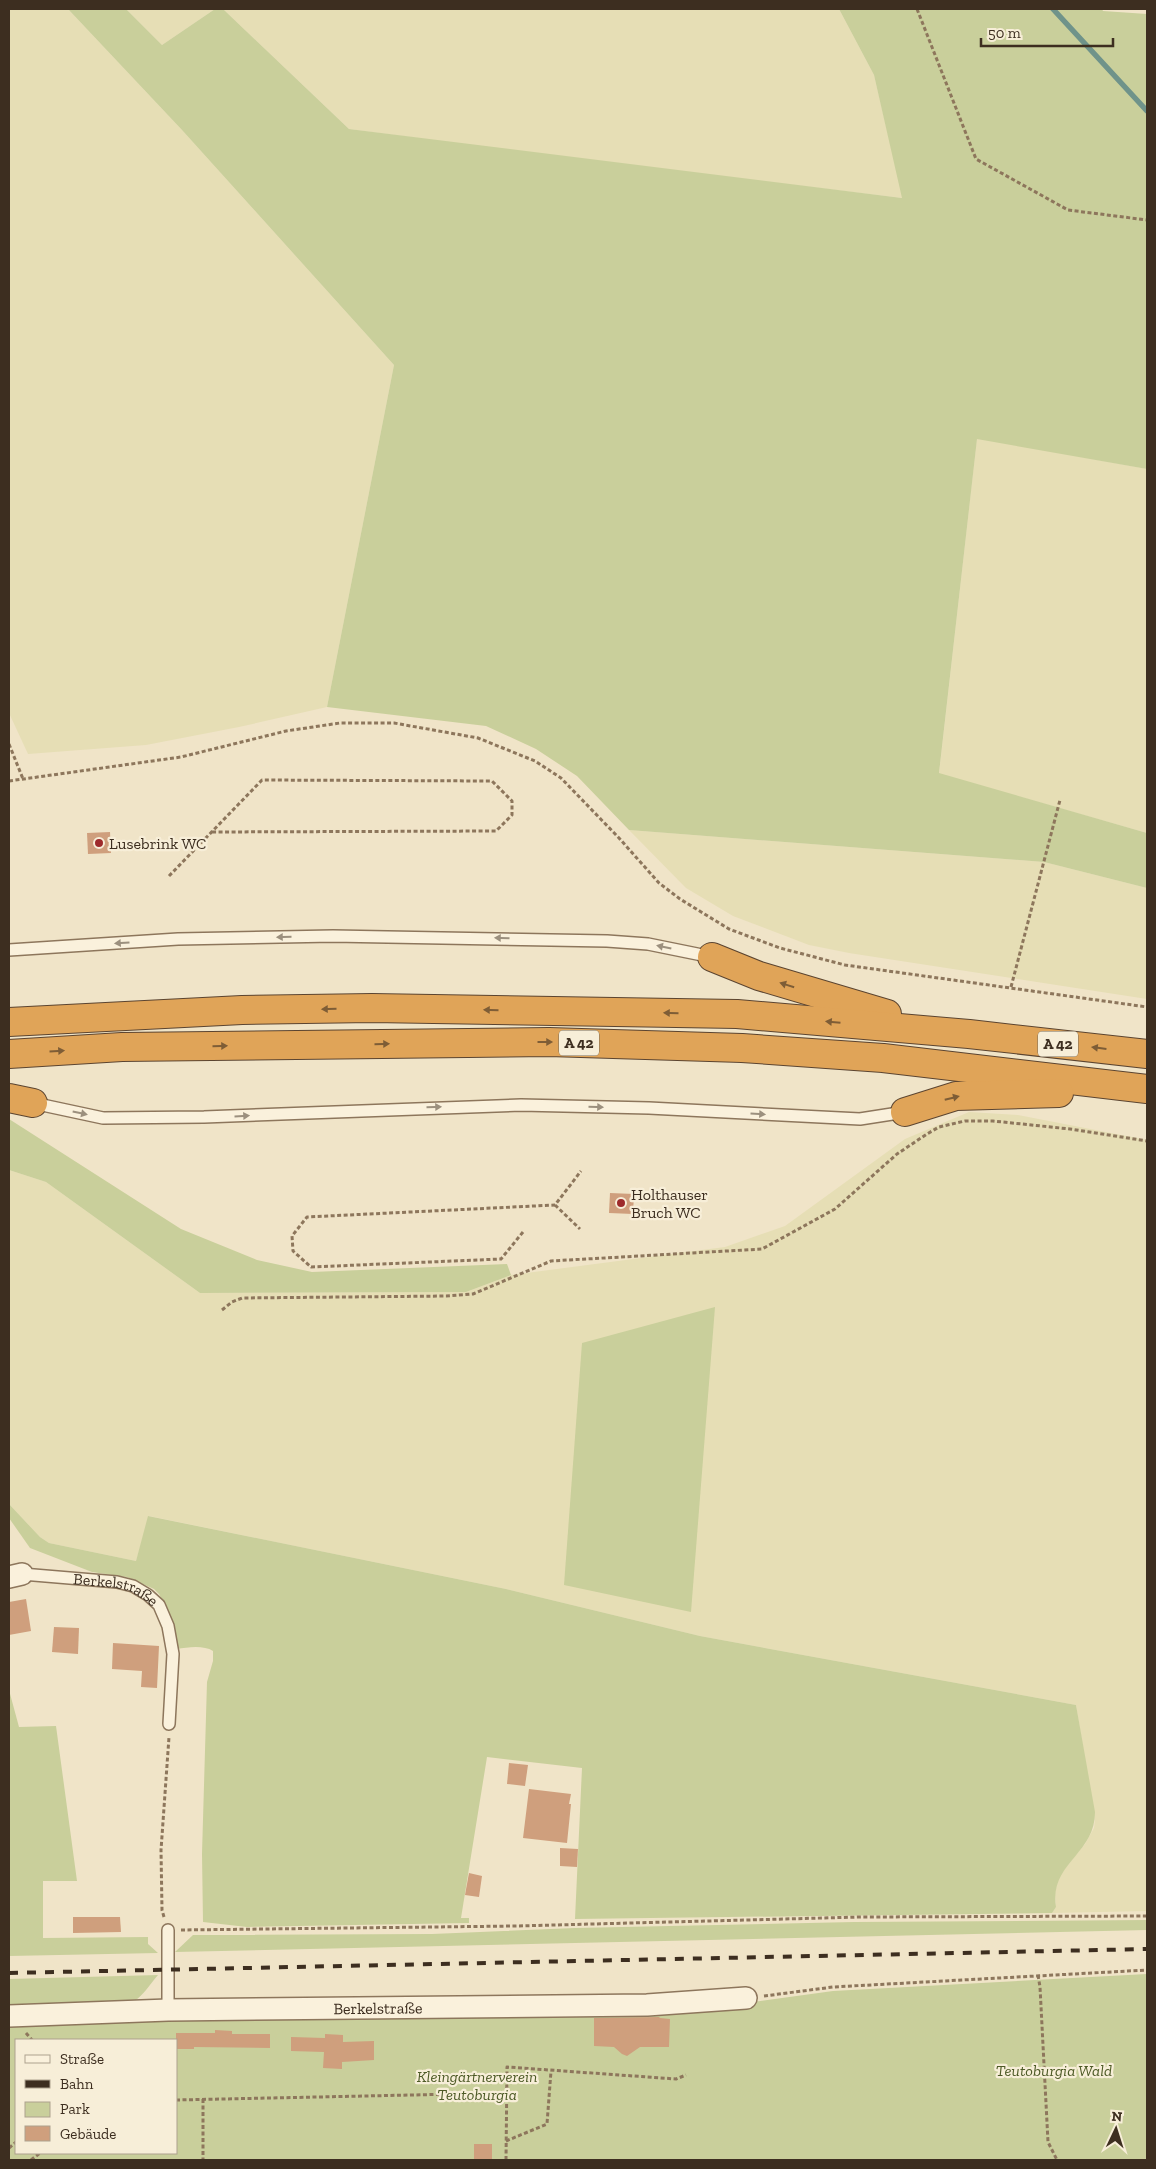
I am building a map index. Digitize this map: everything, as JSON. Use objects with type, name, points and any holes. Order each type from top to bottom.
[{"type":"highway","points":[[712,957],[759,976],[870,1010],[969,1034]]},
{"type":"highway","name":"A 42","points":[[9,1022],[242,1010],[372,1008],[737,1014],[969,1034],[1147,1054]]},
{"type":"highway","name":"A 42","points":[[9,1054],[122,1047],[549,1042],[742,1048],[874,1057],[1147,1088]]},
{"type":"highway","points":[[906,1112],[956,1096],[987,1094],[1147,1093]]},
{"type":"street","name":"Berkelstraße","points":[[9,2016],[168,2010],[647,2004],[746,1998]]},
{"type":"lane","points":[[9,950],[178,939],[362,936],[607,941],[648,944],[712,957]]},
{"type":"lane","points":[[21,1101],[102,1118],[204,1117],[521,1105],[649,1108],[860,1119],[906,1112]]},
{"type":"lane","name":"Berkelstraße","points":[[16,1575],[117,1582],[133,1586],[148,1595],[158,1606],[168,1626],[173,1648],[170,1724]]},
{"type":"lane","points":[[168,1930],[168,2010]]},
{"type":"path","points":[[917,9],[976,159],[1068,210],[1147,220]]},
{"type":"path","points":[[9,782],[23,778],[181,757],[286,731],[340,723],[394,724],[478,738],[535,761],[561,778],[659,883],[680,899],[730,928],[780,948],[845,964],[1147,1006]]},
{"type":"path","points":[[9,744],[23,778]]},
{"type":"path","points":[[168,876],[210,832],[262,780],[492,781],[512,800],[512,815],[496,832],[210,832]]},
{"type":"path","points":[[1010,987],[1060,800]]},
{"type":"path","points":[[222,1310],[232,1302],[242,1298],[446,1296],[473,1294],[551,1261],[762,1249],[835,1209],[898,1154],[927,1134],[939,1127],[965,1121],[993,1121],[1070,1129],[1147,1141]]},
{"type":"path","points":[[555,1205],[581,1171]]},
{"type":"path","points":[[523,1232],[501,1259],[311,1267],[293,1251],[292,1236],[307,1217],[555,1205],[580,1229]]},
{"type":"path","points":[[170,1724],[161,1850],[162,1910],[168,1930],[516,1926],[861,1916],[1147,1916]]},
{"type":"path","points":[[746,1998],[833,1987],[1147,1970]]},
{"type":"path","points":[[1038,1975],[1048,2142],[1058,2160]]},
{"type":"path","points":[[506,2160],[507,2067],[676,2079],[686,2075]]},
{"type":"path","points":[[506,2141],[548,2124],[551,2071]]},
{"type":"path","points":[[178,2100],[506,2093]]},
{"type":"path","points":[[203,2099],[203,2160]]},
{"type":"shaded area","points":[[9,9],[68,9],[182,130],[394,365],[327,707],[146,745],[28,754],[9,713]]},
{"type":"shaded area","points":[[126,9],[215,9],[162,45]]},
{"type":"shaded area","points":[[223,9],[839,9],[874,75],[903,198],[575,159],[349,129]]},
{"type":"shaded area","points":[[977,438],[1147,469],[1147,833],[939,774]]},
{"type":"shaded area","points":[[629,830],[1044,862],[1147,888],[1147,999],[849,953],[809,945],[733,916],[686,888]]},
{"type":"shaded area","points":[[969,1112],[1018,1115],[1147,1140],[1147,1911],[1052,1913],[1056,1907],[1055,1892],[1059,1876],[1085,1844],[1094,1828],[1095,1820],[1076,1705],[700,1636],[506,1589],[149,1516],[136,1561],[49,1543],[40,1537],[9,1504],[9,1170],[46,1182],[200,1293],[466,1292],[511,1275],[725,1247],[785,1226],[905,1139]]},
{"type":"green space","points":[[68,9],[126,9],[162,45],[215,9],[223,9],[349,129],[902,198],[874,75],[839,9],[1102,9],[1103,11],[1147,14],[1147,469],[977,439],[939,773],[1147,833],[1147,888],[1044,862],[629,830],[577,776],[536,749],[486,726],[327,707],[394,365],[182,130]]},
{"type":"green space","points":[[9,1119],[181,1229],[257,1260],[312,1272],[507,1264],[511,1275],[466,1292],[200,1293],[46,1182],[9,1170]]},
{"type":"green space","points":[[715,1307],[691,1612],[564,1585],[582,1343]]},
{"type":"green space","points":[[9,1504],[40,1537],[49,1543],[136,1561],[148,1516],[506,1589],[700,1636],[1076,1705],[1095,1812],[1093,1827],[1088,1839],[1059,1880],[1056,1892],[1056,1907],[1052,1913],[575,1919],[582,1768],[487,1757],[461,1918],[469,1918],[469,1923],[247,1927],[203,1922],[202,1854],[207,1682],[213,1661],[213,1651],[201,1647],[177,1649],[168,1612],[159,1594],[154,1589],[127,1577],[92,1572],[30,1548],[9,1518]]},
{"type":"green space","points":[[9,1690],[19,1727],[56,1726],[77,1881],[43,1881],[43,1938],[148,1937],[148,1944],[158,1953],[9,1956]]},
{"type":"green space","points":[[1147,1920],[1147,1930],[175,1952],[193,1935],[432,1934],[575,1928],[854,1922]]},
{"type":"green space","points":[[1147,1974],[1147,2160],[9,2160],[9,2021],[680,2012],[833,1991]]},
{"type":"green space","points":[[158,1975],[133,2002],[9,2010],[9,1979]]},
{"type":"building","name":"Lusebrink WC","points":[[110,832],[111,853],[88,854],[87,833]]},
{"type":"building","name":"Holthauser Bruch WC","points":[[610,1193],[634,1194],[633,1214],[609,1213]]},
{"type":"building","points":[[26,1599],[31,1631],[9,1635],[9,1602]]},
{"type":"building","points":[[54,1627],[79,1628],[78,1654],[52,1652]]},
{"type":"building","points":[[113,1643],[159,1646],[157,1688],[141,1687],[142,1671],[112,1669]]},
{"type":"building","points":[[509,1763],[528,1765],[525,1786],[507,1784]]},
{"type":"building","points":[[529,1789],[571,1794],[567,1843],[523,1838]]},
{"type":"building","points":[[560,1848],[578,1849],[577,1867],[560,1866]]},
{"type":"building","points":[[469,1873],[482,1876],[479,1897],[465,1895]]},
{"type":"building","points":[[73,1917],[120,1917],[121,1932],[73,1933]]},
{"type":"building","points":[[659,2017],[670,2019],[669,2047],[640,2047],[627,2056],[614,2047],[594,2046],[594,2018]]},
{"type":"building","points":[[215,2030],[232,2031],[232,2034],[270,2034],[270,2048],[194,2047],[194,2049],[178,2049],[176,2033],[215,2033]]},
{"type":"building","points":[[325,2034],[343,2035],[343,2042],[374,2041],[374,2060],[342,2062],[342,2069],[323,2068],[324,2052],[291,2051],[291,2037],[325,2038]]},
{"type":"building","points":[[474,2144],[492,2144],[492,2160],[474,2160]]},
{"type":"waterway","points":[[1053,9],[1147,111]]},
{"type":"railway","points":[[9,1973],[1147,1949]]},
{"type":"place","name":"Lusebrink WC","points":[[99,843]]},
{"type":"place","name":"Holthauser Bruch WC","points":[[621,1203]]},
{"type":"park label","name":"Teutoburgia Wald","points":[[1054,2070]]},
{"type":"park label","name":"Kleingärtnerverein Teutoburgia","points":[[477,2085]]}]
